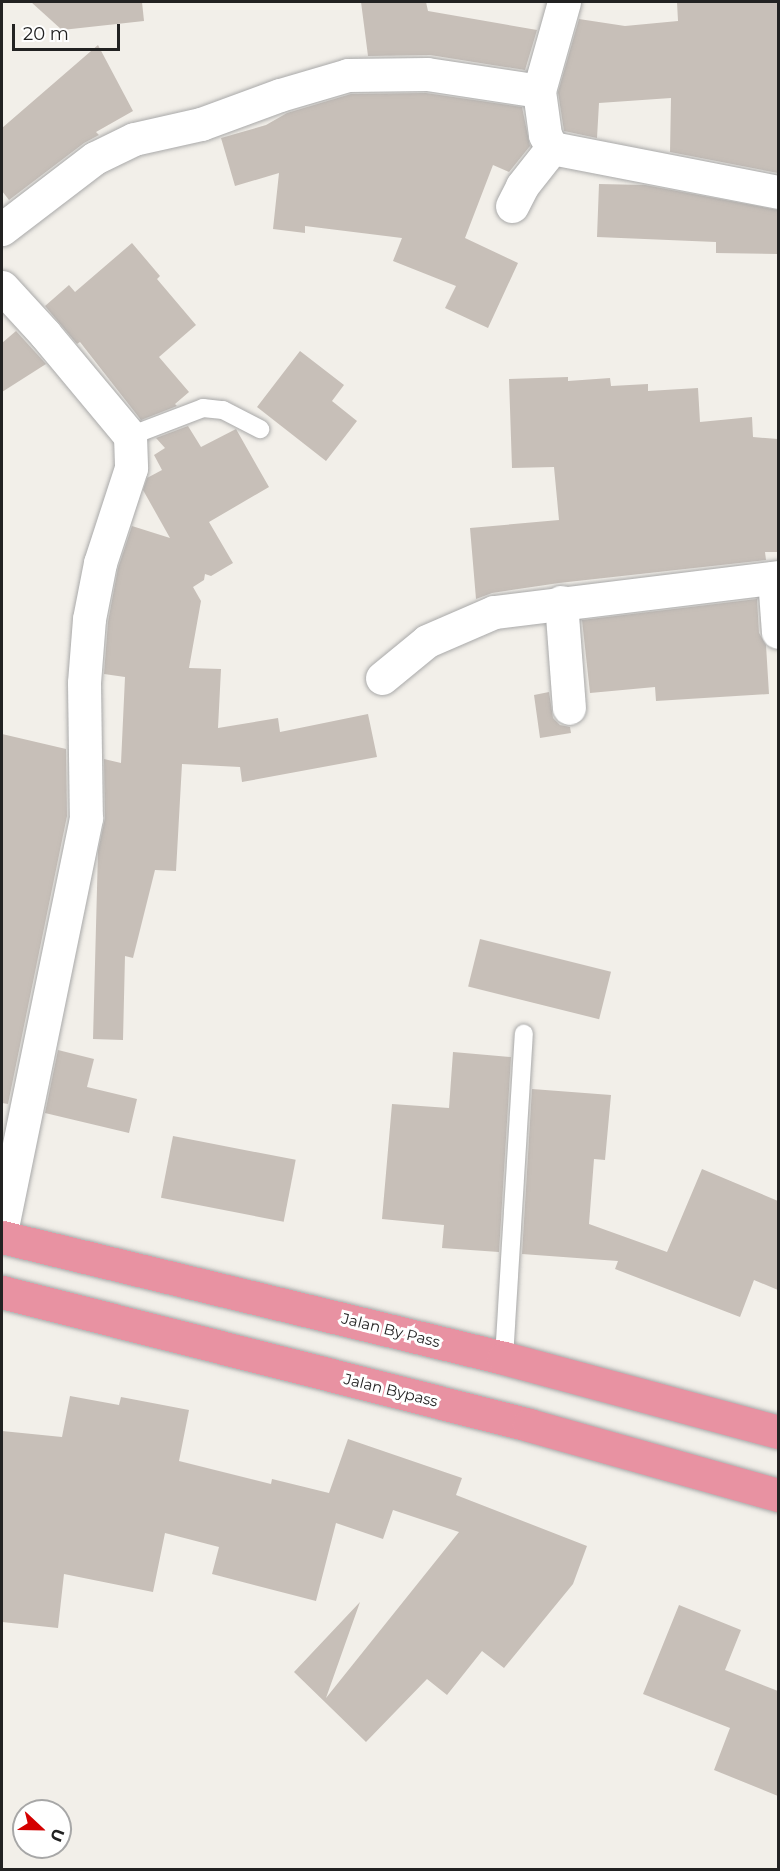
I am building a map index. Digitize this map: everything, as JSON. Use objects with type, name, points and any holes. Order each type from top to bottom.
[{"type":"highway","name":"Jalan By Pass","points":[[2,1237],[504,1358],[778,1432]]},
{"type":"highway","name":"Jalan Bypass","points":[[2,1292],[529,1425],[778,1495]]},
{"type":"street","points":[[552,148],[545,135],[539,91],[564,2]]},
{"type":"street","points":[[6,217],[95,158],[134,139],[201,124],[280,95],[348,75],[427,74],[539,91]]},
{"type":"street","points":[[552,148],[778,192]]},
{"type":"street","points":[[512,206],[522,186],[552,148]]},
{"type":"street","points":[[2,287],[45,334],[130,436],[131,468],[100,563],[89,619],[84,683],[86,818],[2,1227]]},
{"type":"street","points":[[382,678],[427,641],[460,624],[494,612],[776,577],[778,632]]},
{"type":"street","points":[[561,602],[569,708]]},
{"type":"lane","points":[[130,436],[203,408],[223,410],[260,429]]},
{"type":"lane","points":[[504,1358],[524,1035]]},
{"type":"building","points":[[31,2],[142,2],[144,21],[62,30]]},
{"type":"building","points":[[361,2],[426,2],[428,11],[537,30],[525,70],[430,55],[368,56]]},
{"type":"building","points":[[677,2],[778,2],[778,173],[670,152],[671,98],[599,103],[597,138],[564,131],[558,92],[579,19],[625,26],[678,21]]},
{"type":"building","points":[[98,45],[133,111],[96,132],[99,135],[84,143],[9,200],[2,191],[2,128]]},
{"type":"building","points":[[426,93],[522,107],[530,146],[509,172],[493,165],[465,238],[518,263],[488,328],[445,308],[456,286],[393,261],[402,238],[305,226],[305,233],[273,229],[279,173],[235,186],[221,138],[266,125],[287,113],[351,94]]},
{"type":"building","points":[[599,184],[645,185],[778,210],[778,254],[716,253],[716,242],[597,237]]},
{"type":"building","points":[[132,243],[160,276],[157,279],[196,325],[159,357],[189,392],[175,404],[177,406],[141,420],[80,342],[77,344],[45,306],[69,285],[75,292]]},
{"type":"building","points":[[16,331],[46,364],[2,392],[2,343]]},
{"type":"building","points":[[300,351],[344,385],[332,401],[357,421],[326,461],[257,407]]},
{"type":"building","points":[[568,377],[568,381],[610,378],[611,386],[648,384],[648,391],[698,388],[700,422],[752,417],[753,437],[778,439],[778,552],[765,552],[766,560],[559,583],[492,593],[476,599],[470,528],[559,520],[554,467],[512,468],[509,379]]},
{"type":"building","points":[[188,426],[201,447],[236,429],[269,487],[209,522],[233,563],[211,576],[205,574],[204,580],[193,587],[201,601],[189,668],[221,669],[218,728],[278,718],[280,732],[368,714],[377,757],[242,782],[240,767],[182,764],[176,871],[155,870],[133,958],[125,956],[123,1040],[93,1039],[98,851],[105,818],[104,759],[121,763],[125,677],[104,674],[108,622],[118,568],[132,526],[170,538],[143,490],[147,478],[162,470],[154,455],[165,448],[156,438]]},
{"type":"building","points":[[757,599],[759,633],[766,645],[769,694],[656,701],[655,687],[590,693],[582,620]]},
{"type":"building","points":[[549,692],[553,718],[560,725],[570,727],[571,733],[540,738],[534,695]]},
{"type":"building","points":[[2,734],[66,749],[67,816],[8,1104],[2,1103]]},
{"type":"building","points":[[480,939],[611,972],[599,1019],[468,987]]},
{"type":"building","points":[[58,1050],[94,1059],[87,1087],[137,1099],[129,1133],[45,1113]]},
{"type":"building","points":[[453,1052],[511,1057],[499,1252],[442,1248],[444,1225],[382,1219],[392,1104],[449,1108]]},
{"type":"building","points":[[532,1089],[611,1095],[605,1160],[594,1159],[589,1224],[667,1252],[702,1169],[778,1201],[778,1290],[754,1280],[740,1317],[615,1269],[618,1261],[522,1254]]},
{"type":"building","points":[[173,1136],[296,1160],[284,1222],[161,1198]]},
{"type":"building","points":[[70,1396],[119,1405],[121,1397],[189,1410],[179,1461],[271,1484],[272,1479],[329,1493],[348,1439],[462,1478],[456,1495],[587,1546],[573,1584],[504,1668],[482,1651],[447,1695],[427,1679],[366,1742],[294,1672],[360,1602],[326,1698],[459,1532],[393,1510],[383,1539],[336,1523],[316,1601],[212,1574],[219,1547],[165,1533],[153,1592],[64,1574],[58,1628],[2,1622],[2,1431],[62,1437]]},
{"type":"building","points":[[679,1605],[741,1630],[725,1670],[778,1691],[778,1796],[714,1770],[730,1728],[643,1694]]}]
